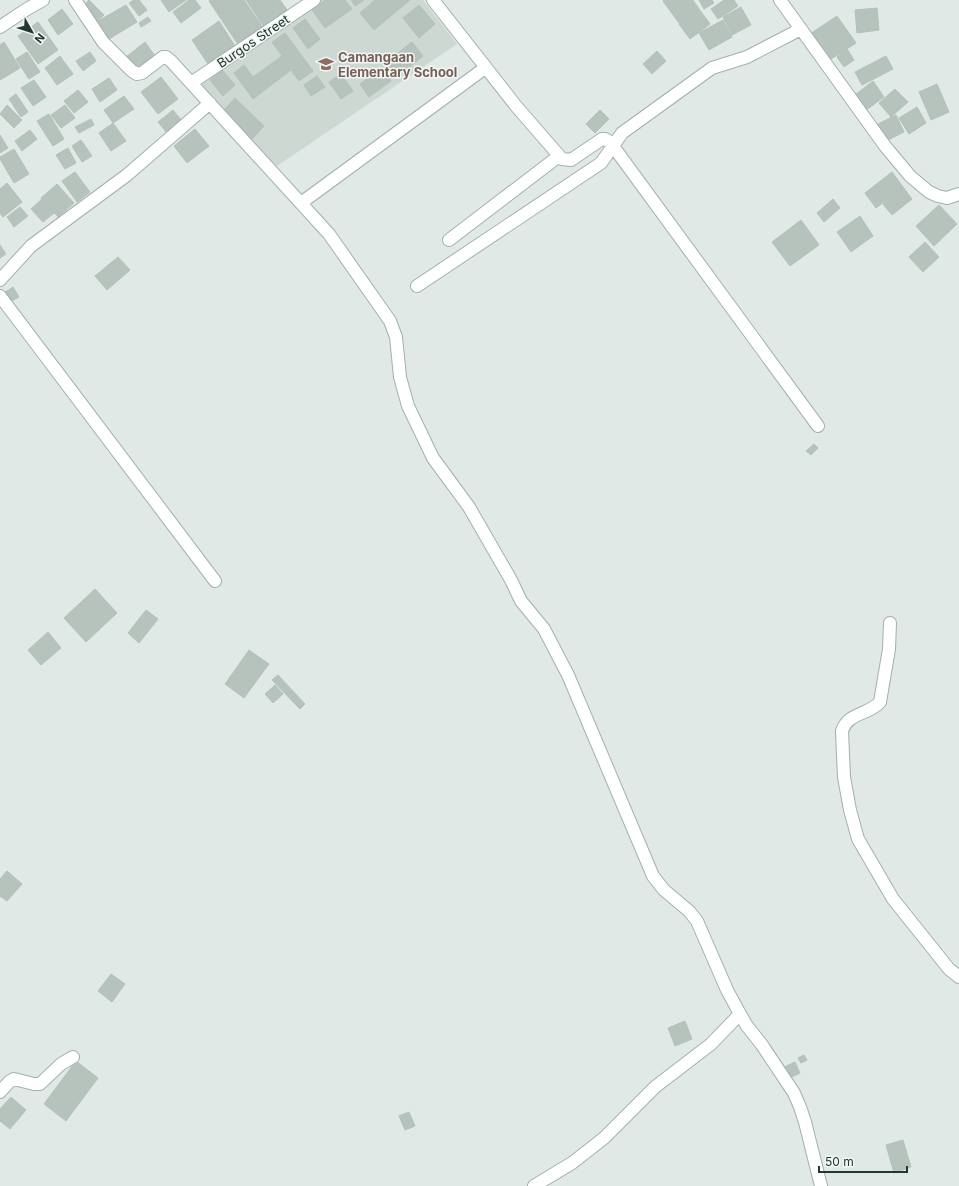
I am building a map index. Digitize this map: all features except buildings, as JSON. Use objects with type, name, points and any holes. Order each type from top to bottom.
[{"type":"street","points":[[0,27],[24,4],[43,0]]},
{"type":"street","points":[[75,0],[103,42],[132,72],[139,74],[161,58],[166,58],[191,83],[329,234],[390,321],[396,337],[400,377],[408,406],[433,458],[469,507],[511,580],[521,601],[544,629],[554,646],[568,675],[653,876],[664,890],[689,911],[697,921],[727,990],[740,1014],[747,1026],[762,1045],[800,1107],[821,1186]]},
{"type":"street","name":"Burgos Street","points":[[191,83],[314,0]]},
{"type":"street","points":[[433,0],[485,68],[558,156],[565,160],[571,160],[602,139],[607,140],[613,146],[818,426]]},
{"type":"street","points":[[780,0],[885,146],[910,176],[929,192],[938,196],[947,198],[959,194]]},
{"type":"street","points":[[417,286],[601,163],[622,133],[712,68],[747,56],[801,29]]},
{"type":"street","points":[[301,203],[485,68]]},
{"type":"street","points":[[0,280],[31,246],[127,175],[210,103]]},
{"type":"street","points":[[449,240],[558,156]]},
{"type":"street","points":[[0,296],[215,581]]},
{"type":"street","points":[[890,623],[889,649],[880,702],[877,706],[850,718],[843,726],[844,777],[850,810],[858,839],[886,889],[949,969],[959,977]]},
{"type":"street","points":[[534,1186],[582,1156],[659,1083],[715,1041],[740,1014]]},
{"type":"street","points":[[0,1092],[9,1082],[14,1079],[40,1084],[61,1064],[73,1058]]},
{"type":"shaded area","name":"Camangaan Elementary School","points":[[320,0],[423,0],[457,44],[277,166],[244,137],[195,83]]},
{"type":"place","name":"Camangaan Elementary School","points":[[326,64]]}]
